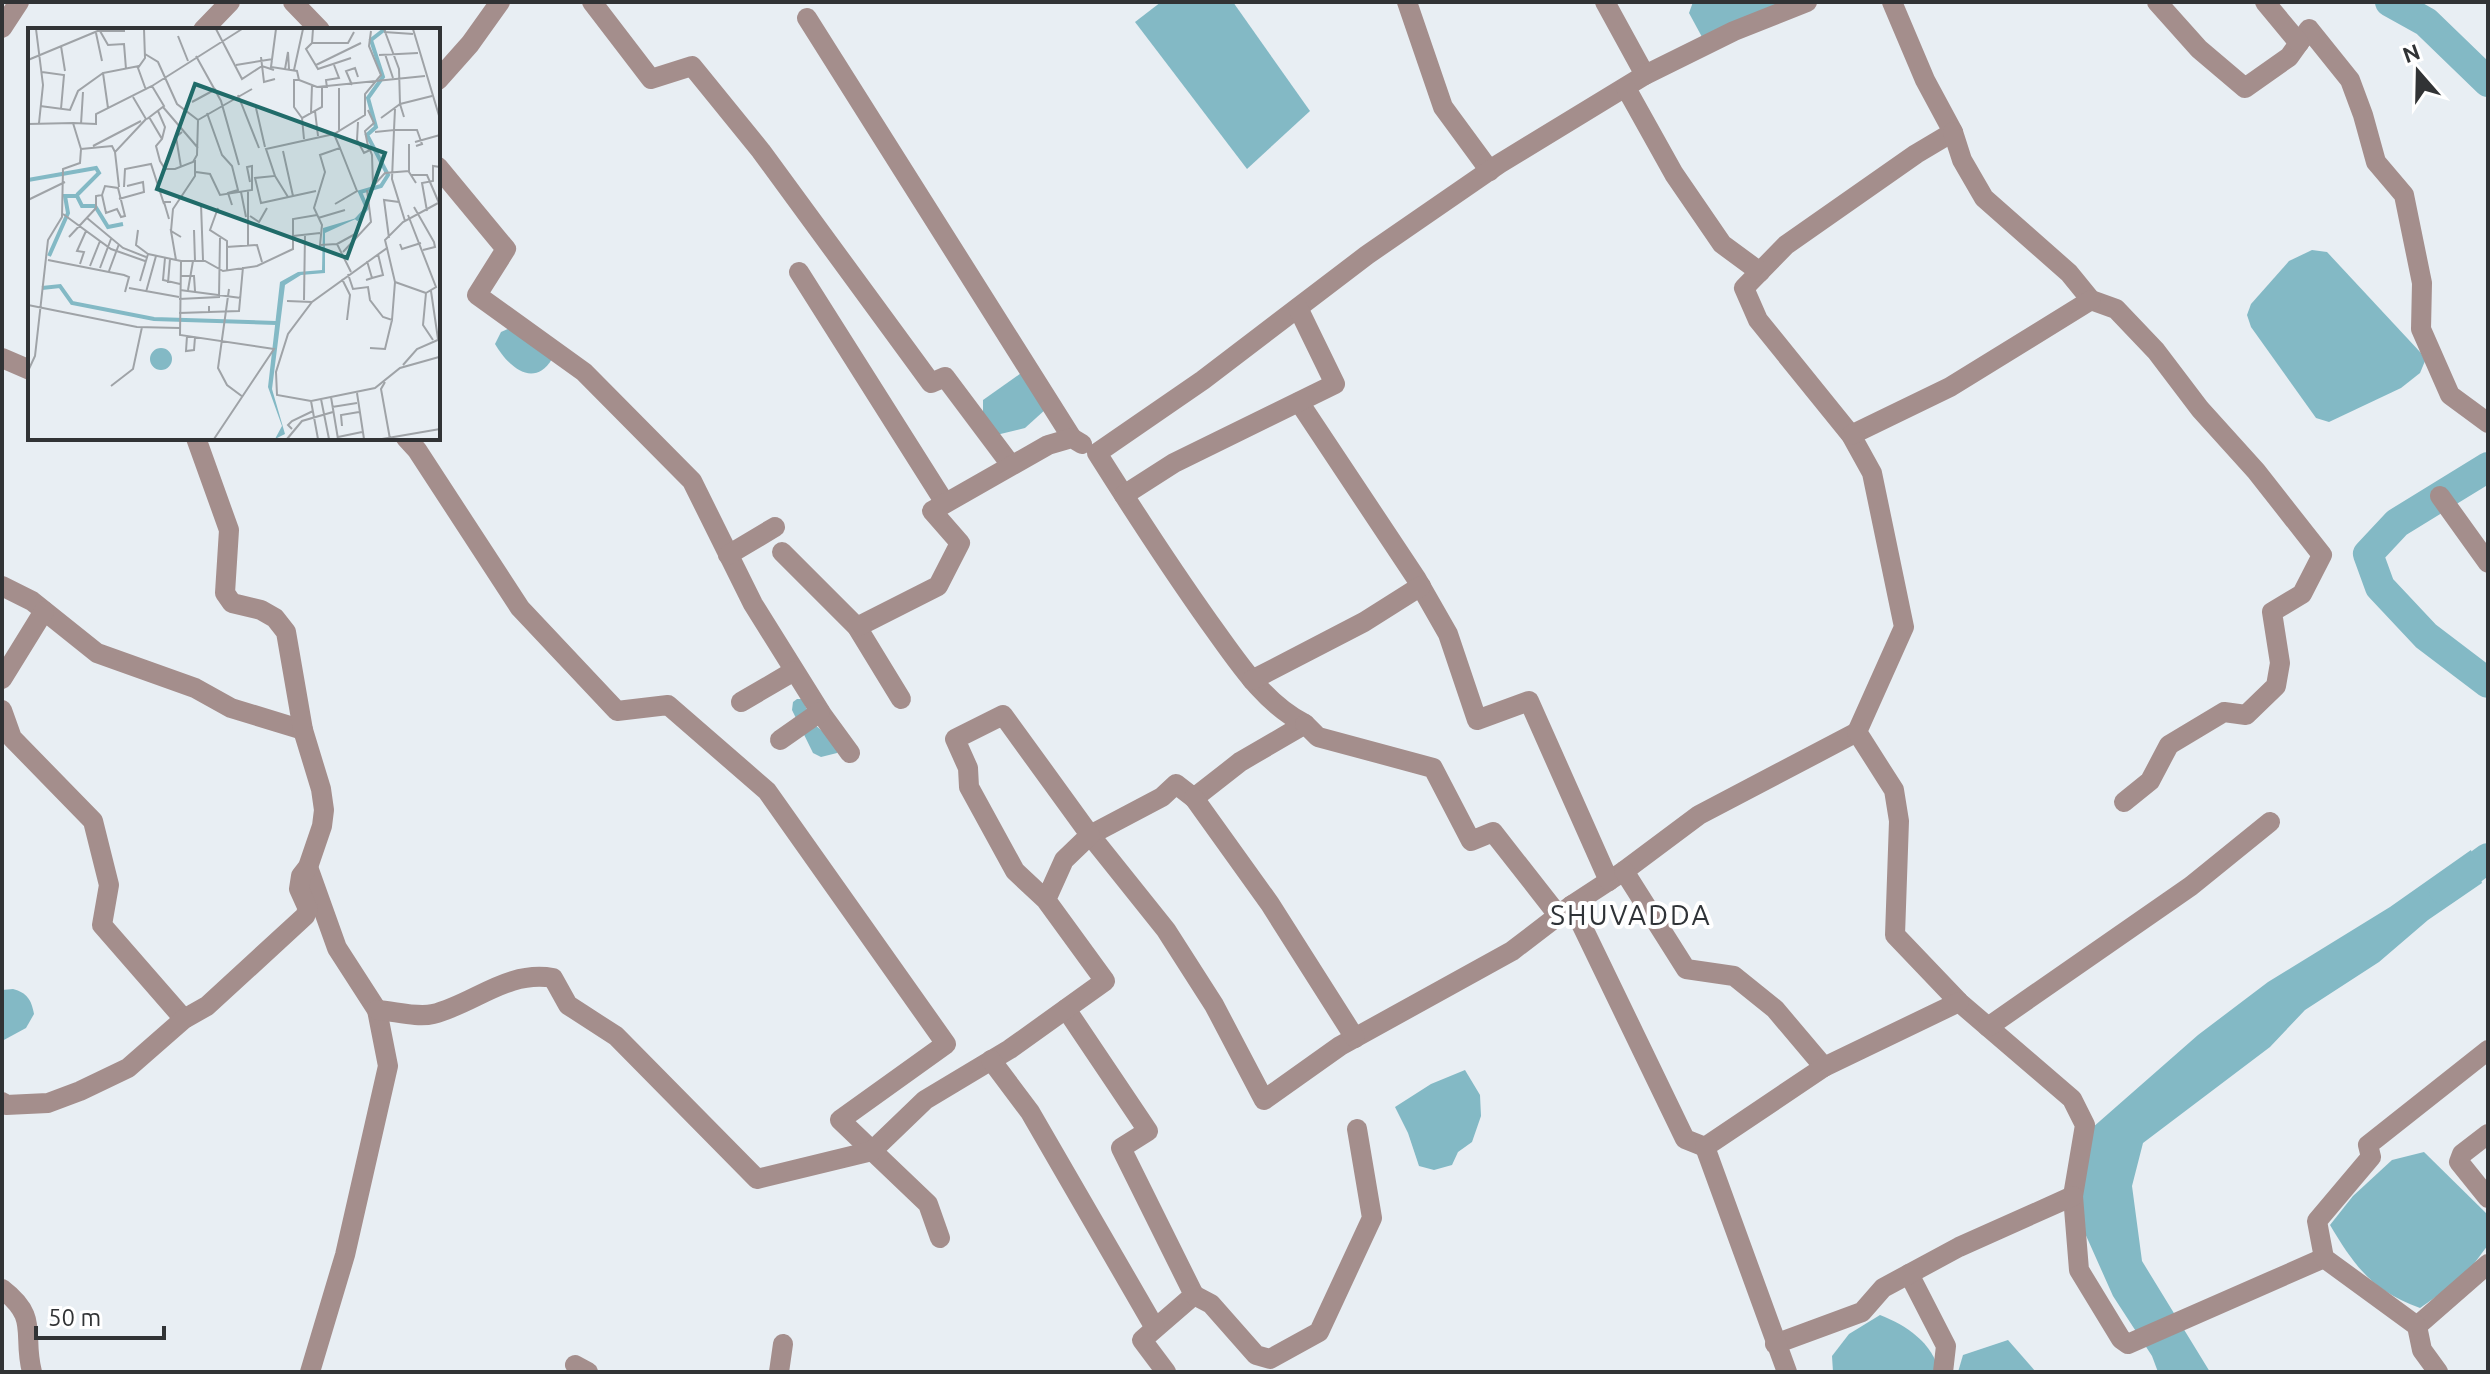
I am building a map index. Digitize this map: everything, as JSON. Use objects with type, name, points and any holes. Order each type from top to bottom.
[{"type":"street","points":[[2,28],[19,2]]},
{"type":"street","points":[[205,28],[230,2]]},
{"type":"street","points":[[293,2],[318,28]]},
{"type":"street","points":[[440,78],[470,44],[500,2]]},
{"type":"street","points":[[592,2],[651,79],[692,66],[761,151],[931,383],[945,377],[1011,465]]},
{"type":"street","points":[[1407,2],[1443,107],[1490,171]]},
{"type":"street","points":[[1605,2],[1645,75]]},
{"type":"street","points":[[1097,453],[1203,380],[1367,255],[1490,171],[1645,75],[1734,31],[1807,2]]},
{"type":"street","points":[[1892,2],[1925,80],[1953,132],[1962,160],[1984,198],[2069,273],[2091,300],[2116,309],[2156,351],[2200,409],[2256,471],[2322,555],[2302,594],[2272,612],[2280,663],[2276,686],[2246,715],[2224,712],[2169,745],[2150,781],[2124,802]]},
{"type":"street","points":[[2157,2],[2199,49],[2245,88],[2289,57],[2309,29],[2350,80],[2376,162],[2404,195],[2422,283],[2421,329],[2450,395],[2488,423]]},
{"type":"street","points":[[2265,2],[2299,43]]},
{"type":"street","points":[[807,18],[1072,438],[1097,453],[1158,551],[1252,680],[1290,716],[1305,724],[1318,737],[1433,768],[1471,841],[1493,832],[1565,910],[1685,1139],[1705,1147],[1787,1372]]},
{"type":"street","points":[[1626,88],[1674,174],[1722,244],[1760,272]]},
{"type":"street","points":[[377,1010],[432,1015],[497,986],[536,975],[553,978],[568,1005],[616,1036],[757,1179],[872,1151],[925,1100],[991,1060],[1105,981],[1046,900],[1015,871],[969,787],[968,768],[955,739],[1003,715],[1090,835],[1166,930],[1220,1016],[1237,1047],[1242,1064],[1264,1100],[1355,1038],[1512,951],[1699,815],[1857,732],[1904,627],[1872,473],[1851,435],[1758,320],[1744,288],[1786,245],[1916,154],[1953,132]]},
{"type":"street","points":[[440,169],[506,249],[477,295],[584,372],[692,481],[753,604],[820,712],[850,753]]},
{"type":"street","points":[[799,272],[945,503]]},
{"type":"street","points":[[1851,435],[1950,387],[2091,300]]},
{"type":"street","points":[[1124,495],[1174,463],[1335,384],[1298,308]]},
{"type":"street","points":[[2,358],[28,369]]},
{"type":"street","points":[[1299,402],[1421,586],[1448,634],[1477,720],[1529,701],[1616,876],[1686,969],[1734,976],[1775,1009],[1824,1067]]},
{"type":"street","points":[[857,627],[938,586],[960,543],[932,511],[1048,445],[1072,438]]},
{"type":"street","points":[[2,1102],[6,1105],[48,1103],[128,1068],[184,1019],[207,1006],[305,916],[308,909],[299,889],[301,876],[308,867],[324,810],[321,789],[303,730],[286,632],[275,618],[261,610],[232,603],[225,593],[229,530],[197,440]]},
{"type":"street","points":[[408,440],[520,608],[617,711],[668,705],[767,791],[946,1044],[840,1120],[928,1204],[940,1238]]},
{"type":"street","points":[[2440,496],[2488,563]]},
{"type":"street","points":[[728,555],[775,527]]},
{"type":"street","points":[[782,552],[857,627],[901,699]]},
{"type":"street","points":[[2,586],[32,601],[97,653],[195,688],[231,708],[303,730]]},
{"type":"street","points":[[1252,680],[1364,622],[1421,586]]},
{"type":"street","points":[[2,679],[44,611]]},
{"type":"street","points":[[741,702],[794,671]]},
{"type":"street","points":[[2,710],[12,738],[93,821],[109,885],[102,925],[184,1019]]},
{"type":"street","points":[[780,740],[820,712]]},
{"type":"street","points":[[1194,798],[1240,762],[1305,724]]},
{"type":"street","points":[[1857,732],[1894,790],[1899,821],[1895,935],[1959,1002],[2072,1099],[2085,1125],[2073,1196],[2079,1270],[2121,1339],[2128,1344],[2324,1258]]},
{"type":"street","points":[[1046,900],[1064,860],[1090,835],[1162,797],[1176,784],[1194,798],[1270,904],[1355,1038]]},
{"type":"street","points":[[1988,1027],[2191,886],[2270,822]]},
{"type":"street","points":[[308,867],[337,948],[377,1010],[388,1066],[345,1255],[310,1372]]},
{"type":"street","points":[[1705,1147],[1824,1067],[1959,1002]]},
{"type":"street","points":[[1066,1009],[1148,1131],[1121,1148],[1194,1295],[1211,1304],[1256,1355],[1270,1359],[1319,1332],[1372,1218],[1357,1129]]},
{"type":"street","points":[[2438,1372],[2422,1350],[2417,1326],[2324,1258],[2317,1221],[2371,1157],[2368,1145],[2488,1050]]},
{"type":"street","points":[[991,1060],[1030,1112],[1155,1328]]},
{"type":"street","points":[[2488,1134],[2462,1154],[2459,1162],[2488,1198]]},
{"type":"street","points":[[1775,1344],[1862,1312],[1883,1288],[1959,1247],[2073,1196]]},
{"type":"street","points":[[2417,1326],[2487,1268]]},
{"type":"street","points":[[1909,1274],[1946,1346],[1943,1372]]},
{"type":"street","points":[[2,1289],[18,1301],[29,1328],[32,1372]]},
{"type":"street","points":[[1166,1372],[1142,1340],[1194,1295]]},
{"type":"street","points":[[779,1372],[783,1344]]},
{"type":"water","points":[[1161,2],[1233,2],[1310,111],[1247,169],[1135,22]]},
{"type":"water","points":[[1693,2],[1792,2],[1702,37],[1689,13]]},
{"type":"water","points":[[2312,250],[2327,252],[2425,361],[2420,373],[2401,388],[2329,422],[2316,418],[2251,327],[2247,315],[2251,304],[2289,261]]},
{"type":"water","points":[[510,328],[552,359],[545,368],[529,373],[506,360],[495,344],[501,332]]},
{"type":"water","points":[[1031,366],[1057,399],[1025,428],[988,437],[983,420],[983,400]]},
{"type":"water","points":[[802,699],[814,724],[841,747],[837,753],[821,757],[813,753],[792,710],[793,702]]},
{"type":"water","points":[[2471,850],[2482,883],[2428,920],[2379,962],[2305,1010],[2270,1047],[2143,1143],[2132,1186],[2142,1261],[2210,1372],[2158,1372],[2152,1356],[2113,1296],[2084,1231],[2079,1183],[2092,1128],[2198,1035],[2268,982],[2390,907]]},
{"type":"water","points":[[13,989],[28,997],[34,1014],[26,1028],[2,1041],[2,990]]},
{"type":"water","points":[[1465,1070],[1480,1095],[1481,1116],[1472,1142],[1458,1152],[1452,1165],[1434,1170],[1419,1166],[1395,1107],[1431,1084]]},
{"type":"water","points":[[2424,1152],[2488,1215],[2488,1245],[2464,1277],[2420,1308],[2390,1294],[2367,1276],[2330,1225],[2353,1196],[2392,1160]]},
{"type":"water","points":[[1880,1315],[1917,1336],[1931,1352],[1939,1372],[1833,1372],[1832,1356],[1849,1334]]},
{"type":"water","points":[[2008,1340],[2036,1372],[1958,1372],[1963,1355]]},
{"type":"waterway","points":[[2390,2],[2426,22],[2488,82]]},
{"type":"waterway","points":[[2488,467],[2397,523],[2368,554],[2380,587],[2426,636],[2488,683]]},
{"type":"waterway","points":[[2444,890],[2488,858]]},
{"type":"district","name":"SHUVADDA","points":[[1631,915]]}]
